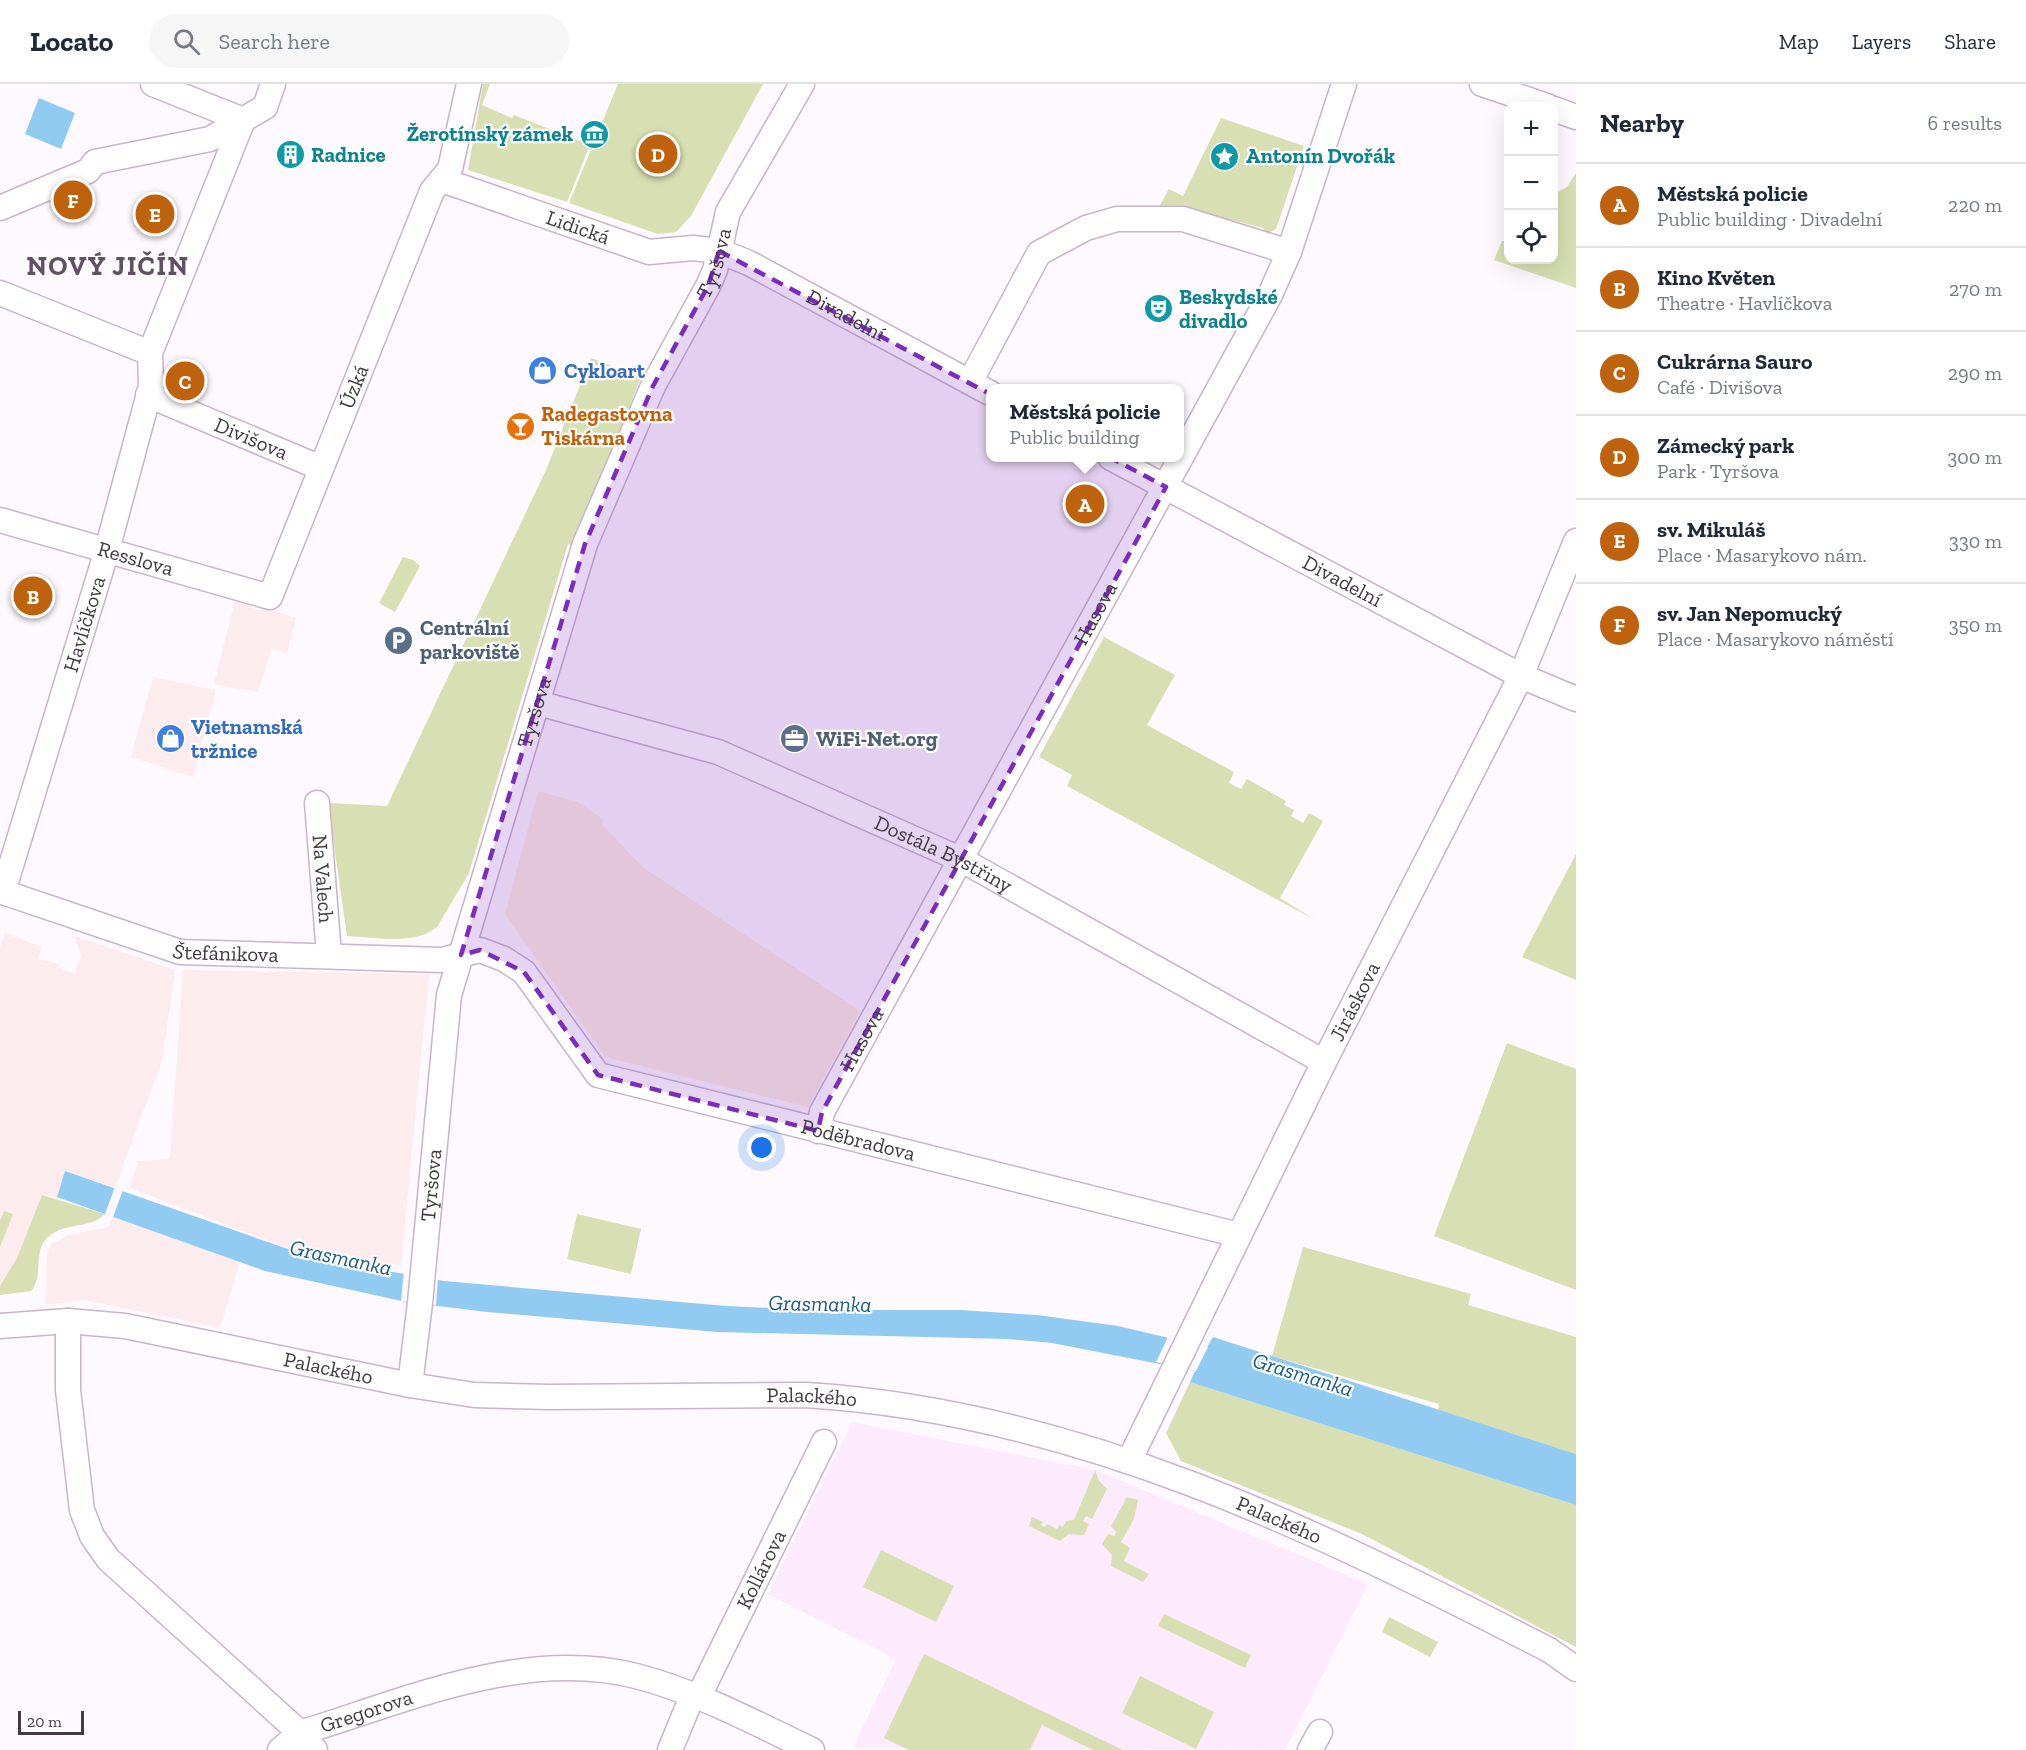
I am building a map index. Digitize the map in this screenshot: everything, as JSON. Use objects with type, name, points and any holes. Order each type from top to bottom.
[{"type":"street","points":[[153,84],[243,120]]},
{"type":"street","points":[[0,208],[88,171],[95,162],[210,140],[265,107],[273,84]]},
{"type":"street","name":"Úzká","points":[[270,597],[432,191],[450,169],[469,84]]},
{"type":"street","name":"Tyršova","points":[[410,1385],[420,1304],[449,995],[461,955],[585,544],[653,386],[708,286],[728,212],[802,84]]},
{"type":"street","name":"Husova","points":[[1184,454],[1270,295],[1289,252],[1344,84]]},
{"type":"street","points":[[1482,84],[1535,102]]},
{"type":"street","points":[[1558,110],[1576,117]]},
{"type":"street","points":[[0,293],[150,353],[243,120]]},
{"type":"street","name":"Lidická","points":[[442,180],[649,252],[693,249],[719,251]]},
{"type":"street","name":"Divadelní","points":[[719,251],[749,263],[980,387],[1039,253],[1086,228],[1117,219],[1183,219],[1289,252]]},
{"type":"street","name":"Havlíčkova","points":[[2,892],[107,550],[151,386],[150,353]]},
{"type":"street","name":"Divišova","points":[[148,395],[321,468]]},
{"type":"street","name":"Divadelní","points":[[1119,462],[1521,676],[1576,699]]},
{"type":"street","name":"Husova","points":[[818,1131],[822,1112],[1180,462]]},
{"type":"street","name":"Resslova","points":[[0,520],[270,597]]},
{"type":"street","name":"Jiráskova","points":[[1129,1461],[1324,1062],[1521,676],[1576,541]]},
{"type":"street","name":"Dostála Bystřiny","points":[[538,703],[718,752],[827,798],[960,859],[1324,1062]]},
{"type":"street","name":"Na Valech","points":[[316,803],[329,955]]},
{"type":"street","name":"Štefánikova","points":[[2,892],[180,952],[442,960],[461,955]]},
{"type":"street","name":"Poděbradova","points":[[461,955],[480,950],[504,959],[524,972],[598,1075],[1239,1235]]},
{"type":"street","name":"Palackého","points":[[0,1326],[68,1321],[125,1326],[410,1385],[474,1395],[550,1397],[805,1395],[846,1397],[987,1420],[1054,1436],[1168,1474],[1350,1550],[1550,1650],[1576,1669]]},
{"type":"street","name":"Gregorova","points":[[68,1321],[68,1390],[82,1510],[92,1536],[108,1559],[308,1741],[461,1683],[517,1671],[574,1668],[625,1674],[696,1695],[812,1750]]},
{"type":"street","name":"Kollárova","points":[[670,1750],[824,1442]]},
{"type":"street","points":[[280,1750],[308,1741]]},
{"type":"highlighted area","points":[[719,251],[1166,487],[822,1112],[818,1131],[598,1075],[524,972],[480,950],[461,955],[585,544],[653,386],[708,286]]},
{"type":"shaded area","points":[[235,601],[261,611],[262,606],[296,618],[287,653],[272,648],[258,692],[214,684]]},
{"type":"shaded area","name":"Vietnamská tržnice","points":[[153,677],[216,690],[193,777],[131,757]]},
{"type":"shaded area","points":[[538,791],[578,802],[604,820],[601,824],[644,868],[860,1011],[808,1107],[605,1057],[505,914]]},
{"type":"shaded area","points":[[5,933],[42,947],[38,959],[59,964],[58,967],[74,974],[81,957],[75,936],[175,970],[162,1061],[115,1187],[65,1171],[57,1197],[42,1195],[17,1258],[0,1286],[0,1247],[3,1241],[0,1240],[0,947]]},
{"type":"shaded area","points":[[183,970],[429,974],[401,1265],[285,1247],[130,1188],[138,1161],[170,1159]]},
{"type":"shaded area","points":[[113,1217],[240,1262],[220,1328],[84,1300],[45,1305],[47,1254],[52,1244],[68,1235],[108,1227]]},
{"type":"shaded area","points":[[852,1422],[1095,1470],[1368,1584],[1285,1750],[853,1748],[896,1659],[768,1594]]},
{"type":"green space","points":[[483,84],[490,84],[482,105],[590,145],[567,202],[468,170]]},
{"type":"green space","points":[[618,84],[763,84],[691,216],[676,232],[658,234],[569,203]]},
{"type":"green space","points":[[1221,118],[1304,146],[1276,229],[1267,234],[1263,228],[1228,219],[1215,222],[1156,212],[1169,189],[1183,196]]},
{"type":"green space","points":[[1576,173],[1576,288],[1506,264],[1558,264],[1558,192],[1567,187]]},
{"type":"green space","points":[[1504,241],[1504,263],[1494,260]]},
{"type":"green space","points":[[591,358],[641,377],[574,547],[568,544],[469,873],[437,927],[428,933],[417,937],[394,939],[347,936],[328,803],[387,806],[546,470]]},
{"type":"green space","points":[[403,557],[413,560],[420,566],[395,612],[379,603]]},
{"type":"green space","points":[[1104,637],[1175,675],[1147,725],[1234,772],[1229,783],[1241,789],[1247,779],[1286,801],[1284,805],[1294,810],[1291,816],[1303,823],[1309,813],[1323,821],[1280,898],[1315,920],[1067,786],[1072,775],[1039,757]]},
{"type":"green space","points":[[1576,854],[1576,980],[1522,957]]},
{"type":"green space","points":[[1507,1043],[1576,1069],[1576,1290],[1434,1236]]},
{"type":"green space","points":[[42,1195],[105,1214],[92,1222],[53,1233],[42,1245],[37,1279],[31,1291],[0,1295],[0,1286],[17,1258]]},
{"type":"green space","points":[[4,1211],[13,1214],[0,1247],[0,1221]]},
{"type":"green space","points":[[577,1214],[641,1229],[631,1274],[567,1259]]},
{"type":"green space","points":[[1303,1247],[1471,1294],[1468,1305],[1576,1337],[1576,1454],[1438,1410],[1439,1404],[1272,1356]]},
{"type":"green space","points":[[1190,1382],[1576,1505],[1576,1647],[1362,1534],[1181,1461],[1166,1433]]},
{"type":"green space","points":[[1095,1470],[1099,1481],[1107,1489],[1092,1519],[1086,1516],[1083,1521],[1089,1524],[1084,1535],[1069,1534],[1060,1541],[1029,1526],[1032,1517],[1043,1522],[1041,1525],[1045,1527],[1047,1524],[1057,1529],[1059,1525],[1063,1527],[1066,1521],[1074,1520]]},
{"type":"green space","points":[[1127,1497],[1138,1500],[1134,1519],[1121,1542],[1130,1548],[1124,1561],[1149,1574],[1143,1582],[1111,1566],[1112,1555],[1102,1544],[1108,1534],[1114,1536],[1116,1532],[1111,1526]]},
{"type":"green space","points":[[881,1550],[954,1586],[936,1622],[863,1587]]},
{"type":"green space","points":[[1164,1614],[1251,1655],[1245,1668],[1158,1626]]},
{"type":"green space","points":[[1389,1617],[1438,1642],[1430,1657],[1382,1632]]},
{"type":"green space","points":[[924,1654],[1123,1750],[1093,1750],[1042,1725],[1030,1750],[909,1750],[884,1738]]},
{"type":"green space","points":[[1140,1676],[1214,1712],[1196,1749],[1122,1713]]},
{"type":"water","points":[[39,98],[75,113],[61,149],[25,134]]},
{"type":"water","name":"Grasmanka","points":[[65,1171],[285,1248],[364,1267],[444,1281],[726,1306],[819,1310],[960,1310],[1037,1315],[1118,1326],[1207,1347],[1213,1337],[1576,1454],[1576,1505],[1190,1382],[1195,1371],[1052,1343],[1007,1339],[717,1332],[487,1312],[406,1302],[265,1271],[57,1197]]},
{"type":"pier","points":[[115,1187],[123,1190],[113,1217],[105,1214]]},
{"type":"pier","points":[[404,1271],[438,1277],[436,1305],[401,1301]]},
{"type":"pier","points":[[1168,1337],[1208,1347],[1196,1371],[1156,1362]]},
{"type":"place","name":"Žerotínský zámek","points":[[594,134]]},
{"type":"place","name":"Zámecký park","points":[[658,154]]},
{"type":"place","name":"Radnice","points":[[290,155]]},
{"type":"place","name":"Antonín Dvořák","points":[[1225,156]]},
{"type":"place","name":"sv. Jan Nepomucký","points":[[73,200]]},
{"type":"place","name":"sv. Mikuláš","points":[[155,214]]},
{"type":"place","name":"Beskydské divadlo","points":[[1158,309]]},
{"type":"place","name":"Cykloart","points":[[543,371]]},
{"type":"place","name":"Cukrárna Sauro","points":[[185,381]]},
{"type":"place","name":"Radegastovna Tiskárna","points":[[520,426]]},
{"type":"place","name":"Městská policie","points":[[1085,504]]},
{"type":"place","name":"Kino Květen","points":[[33,596]]},
{"type":"place","name":"Centrální parkoviště","points":[[399,640]]},
{"type":"place","name":"Vietnamská tržnice","points":[[170,739]]},
{"type":"place","name":"WiFi-Net.org","points":[[795,739]]},
{"type":"district","name":"NOVÝ JIČÍN","points":[[108,266]]}]
